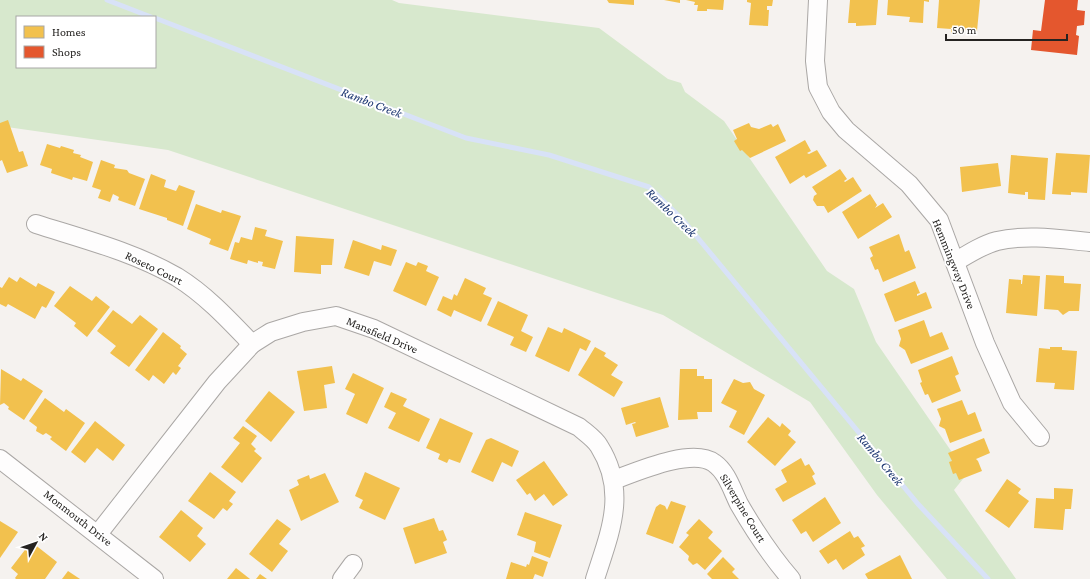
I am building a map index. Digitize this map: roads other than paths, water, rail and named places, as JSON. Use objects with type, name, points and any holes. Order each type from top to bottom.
[{"type":"street","name":"Hemmingway Drive","points":[[818,0],[815,61],[818,87],[830,112],[846,130],[909,184],[939,220],[985,344],[1012,403],[1040,437]]},
{"type":"street","name":"Roseto Court","points":[[36,224],[139,258],[177,277],[220,311],[252,344]]},
{"type":"street","points":[[955,262],[996,241],[1009,239],[1035,238],[1090,242]]},
{"type":"street","name":"Mansfield Drive","points":[[98,534],[217,382],[252,344],[271,332],[303,322],[336,316],[374,329],[579,427],[599,445],[614,480],[616,508],[595,579]]},
{"type":"street","name":"Silverpine Court","points":[[614,480],[663,462],[697,458],[713,462],[726,477],[761,541],[791,579]]},
{"type":"street","name":"Monmouth Drive","points":[[0,459],[154,579]]},
{"type":"street","points":[[342,579],[353,564]]},
{"type":"waterway","name":"Rambo Creek","points":[[107,0],[148,16]]},
{"type":"waterway","name":"Rambo Creek","points":[[156,18],[466,138],[549,155],[649,187],[683,220],[918,504],[988,579]]}]
